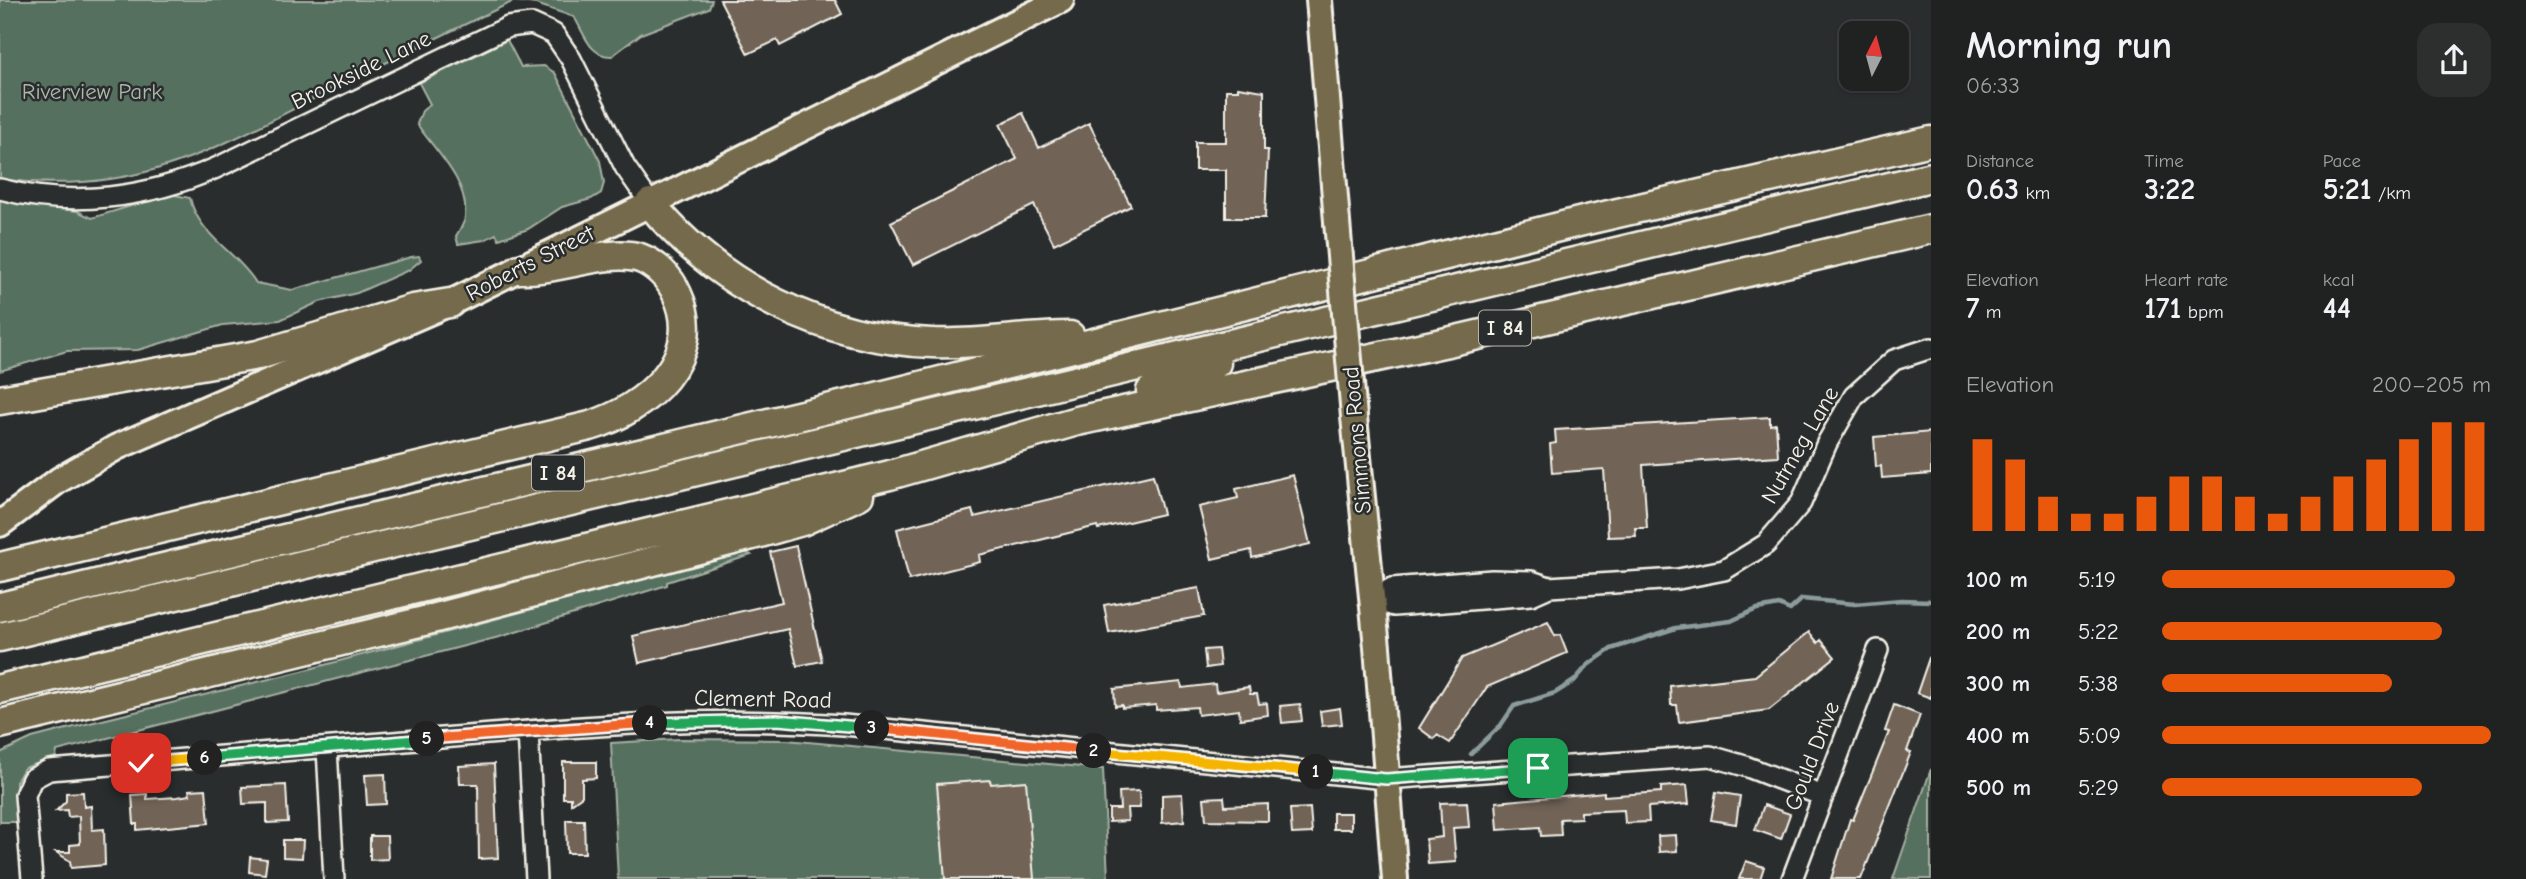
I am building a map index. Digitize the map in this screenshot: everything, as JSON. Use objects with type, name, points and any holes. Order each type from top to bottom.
[{"type":"highway","name":"I 84","points":[[0,607],[1563,226],[1931,141]]},
{"type":"highway","points":[[0,638],[1931,177]]},
{"type":"highway","points":[[0,653],[1931,194]]},
{"type":"highway","points":[[650,203],[691,246],[732,277],[796,313],[848,332],[932,343],[1054,336],[1115,337]]},
{"type":"highway","name":"I 84","points":[[0,688],[890,475],[1077,421],[1452,341],[1931,229]]},
{"type":"highway","points":[[0,567],[590,426],[631,411],[652,393],[677,356],[685,326],[678,294],[660,270],[639,258],[623,256],[554,268],[519,269]]},
{"type":"highway","points":[[0,400],[258,355],[413,309],[450,303]]},
{"type":"highway","points":[[1077,421],[1192,376],[1216,363]]},
{"type":"highway","points":[[0,724],[428,620],[760,533],[836,507],[890,475]]},
{"type":"highway","points":[[0,679],[75,671]]},
{"type":"highway","points":[[0,741],[101,699]]},
{"type":"main road","name":"Roberts Street","points":[[0,524],[71,473],[128,442],[450,303],[1061,0]]},
{"type":"main road","name":"Simmons Road","points":[[1319,0],[1395,879]]},
{"type":"street","name":"Brookside Lane","points":[[0,189],[54,198],[82,199],[138,193],[178,183],[216,168],[508,27],[520,24],[543,27],[561,43],[625,167],[650,203]]},
{"type":"street","name":"Nutmeg Lane","points":[[1372,599],[1394,606],[1517,588],[1531,595],[1549,587],[1678,579],[1724,570],[1766,544],[1801,503],[1827,443],[1854,396],[1895,360],[1931,348]]},
{"type":"street","name":"Gould Drive","points":[[1792,879],[1878,650]]},
{"type":"street","name":"Clement Road","points":[[32,879],[25,795],[32,779],[49,770],[685,721],[777,720],[1386,779],[1710,756],[1745,766],[1823,796]]},
{"type":"street","points":[[528,731],[536,879]]},
{"type":"street","points":[[327,748],[334,879]]},
{"type":"green space","name":"Riverview Park","points":[[0,0],[712,0],[709,8],[641,34],[612,56],[604,55],[593,48],[574,17],[536,4],[514,1],[254,129],[176,163],[137,174],[95,181],[50,183],[0,179]]},
{"type":"green space","points":[[507,40],[521,67],[544,66],[555,73],[600,161],[604,183],[601,193],[591,199],[562,207],[528,229],[499,239],[496,234],[484,240],[458,244],[456,236],[464,222],[465,203],[456,178],[417,124],[422,111],[430,104],[419,83]]},
{"type":"green space","points":[[170,194],[190,198],[201,223],[256,283],[292,290],[411,257],[419,256],[421,260],[409,270],[357,293],[319,302],[280,320],[223,325],[138,350],[67,351],[0,371],[0,200],[77,211],[92,218]]},
{"type":"green space","points":[[745,552],[751,555],[667,582],[667,585],[503,636],[57,751],[56,757],[24,768],[16,782],[17,822],[0,822],[0,753],[32,738],[302,671]]},
{"type":"green space","points":[[679,739],[786,740],[1103,769],[1108,879],[618,879],[611,743]]},
{"type":"green space","points":[[1931,769],[1931,879],[1893,879]]},
{"type":"building","points":[[720,0],[835,0],[842,14],[780,46],[777,40],[748,54]]},
{"type":"building","points":[[1238,87],[1264,91],[1264,150],[1268,150],[1265,218],[1226,218],[1226,170],[1195,170],[1195,142],[1226,142],[1226,90],[1238,90]]},
{"type":"building","points":[[1023,113],[1039,148],[1089,123],[1131,206],[1054,244],[1034,205],[913,265],[891,222],[1017,159],[1000,124]]},
{"type":"building","points":[[1770,417],[1770,425],[1776,424],[1778,456],[1643,465],[1647,528],[1635,528],[1636,536],[1608,537],[1604,469],[1552,473],[1550,444],[1556,443],[1555,430]]},
{"type":"building","points":[[1931,432],[1931,474],[1882,478],[1881,466],[1876,467],[1874,437]]},
{"type":"building","points":[[1153,475],[1163,514],[1098,529],[1097,526],[979,555],[980,562],[909,580],[897,529],[972,510],[974,517]]},
{"type":"building","points":[[1293,475],[1310,544],[1252,558],[1251,550],[1212,559],[1199,507],[1238,498],[1236,489]]},
{"type":"building","points":[[796,546],[822,661],[797,666],[788,629],[639,663],[633,636],[782,602],[770,552]]},
{"type":"building","points":[[1199,588],[1204,616],[1109,633],[1104,605]]},
{"type":"building","points":[[1548,622],[1555,636],[1560,635],[1567,653],[1487,687],[1450,743],[1437,735],[1434,739],[1419,728],[1462,658]]},
{"type":"building","points":[[1809,632],[1818,643],[1821,640],[1835,657],[1769,710],[1679,722],[1677,705],[1671,705],[1670,686],[1755,676]]},
{"type":"building","points":[[1218,649],[1220,666],[1206,668],[1204,650]]},
{"type":"building","points":[[1929,658],[1931,659],[1931,698],[1917,693]]},
{"type":"building","points":[[1181,682],[1182,688],[1215,684],[1216,692],[1249,687],[1250,694],[1257,694],[1259,704],[1267,703],[1268,715],[1240,719],[1239,710],[1198,715],[1197,707],[1156,710],[1156,705],[1122,708],[1122,705],[1115,706],[1114,689]]},
{"type":"building","points":[[1300,704],[1302,721],[1282,723],[1280,706]]},
{"type":"building","points":[[1894,705],[1920,715],[1907,751],[1911,752],[1861,879],[1831,879],[1850,819],[1853,820],[1889,732],[1885,731]]},
{"type":"building","points":[[1340,708],[1342,724],[1322,726],[1320,711]]},
{"type":"building","points":[[563,762],[596,762],[596,778],[582,779],[582,796],[571,804],[571,798],[563,798]]},
{"type":"building","points":[[494,764],[498,858],[479,859],[478,784],[460,784],[459,766]]},
{"type":"building","points":[[385,774],[386,804],[367,805],[365,775]]},
{"type":"building","points":[[990,780],[991,784],[1026,781],[1034,879],[945,879],[937,784]]},
{"type":"building","points":[[286,785],[288,822],[267,823],[267,803],[243,804],[242,787]]},
{"type":"building","points":[[1687,785],[1689,804],[1648,807],[1649,822],[1625,823],[1624,810],[1581,812],[1581,818],[1560,819],[1561,835],[1541,836],[1540,827],[1498,830],[1496,802],[1604,792],[1604,796],[1661,792],[1661,787]]},
{"type":"building","points":[[206,789],[209,823],[137,830],[137,824],[134,824],[132,795],[147,794],[147,799],[177,797],[190,795],[189,790]]},
{"type":"building","points":[[1139,791],[1140,808],[1127,808],[1128,821],[1109,822],[1109,809],[1120,809],[1119,792]]},
{"type":"building","points":[[83,792],[84,807],[91,806],[92,830],[104,829],[105,865],[71,868],[70,861],[56,852],[70,852],[70,845],[80,844],[79,816],[68,817],[67,810],[56,811],[66,801],[66,793]]},
{"type":"building","points":[[1716,792],[1740,796],[1736,824],[1711,820]]},
{"type":"building","points":[[1182,794],[1184,821],[1162,823],[1162,795]]},
{"type":"building","points":[[1224,797],[1225,806],[1268,804],[1268,821],[1206,820],[1204,798]]},
{"type":"building","points":[[1467,802],[1469,827],[1453,828],[1456,862],[1428,864],[1426,839],[1442,837],[1440,803]]},
{"type":"building","points":[[1764,805],[1790,814],[1781,839],[1755,830]]},
{"type":"building","points":[[1310,808],[1312,833],[1292,834],[1290,809]]},
{"type":"building","points":[[1333,813],[1351,813],[1351,829],[1333,829]]},
{"type":"building","points":[[566,820],[584,820],[585,853],[567,853]]},
{"type":"building","points":[[1676,835],[1677,851],[1659,852],[1658,836]]},
{"type":"building","points":[[370,836],[387,836],[388,859],[370,860]]},
{"type":"building","points":[[283,840],[303,840],[302,858],[283,857]]},
{"type":"building","points":[[250,857],[267,859],[265,874],[249,872]]},
{"type":"building","points":[[1746,861],[1764,867],[1760,879],[1739,879]]},
{"type":"waterway","points":[[1471,754],[1501,725],[1514,706],[1555,693],[1574,681],[1588,665],[1611,649],[1676,628],[1731,621],[1757,609],[1779,605],[1790,610],[1802,599],[1855,604],[1901,600],[1931,601]]},
{"type":"route","points":[[141,763],[528,731],[685,721],[777,720],[1386,779],[1538,768]]}]
